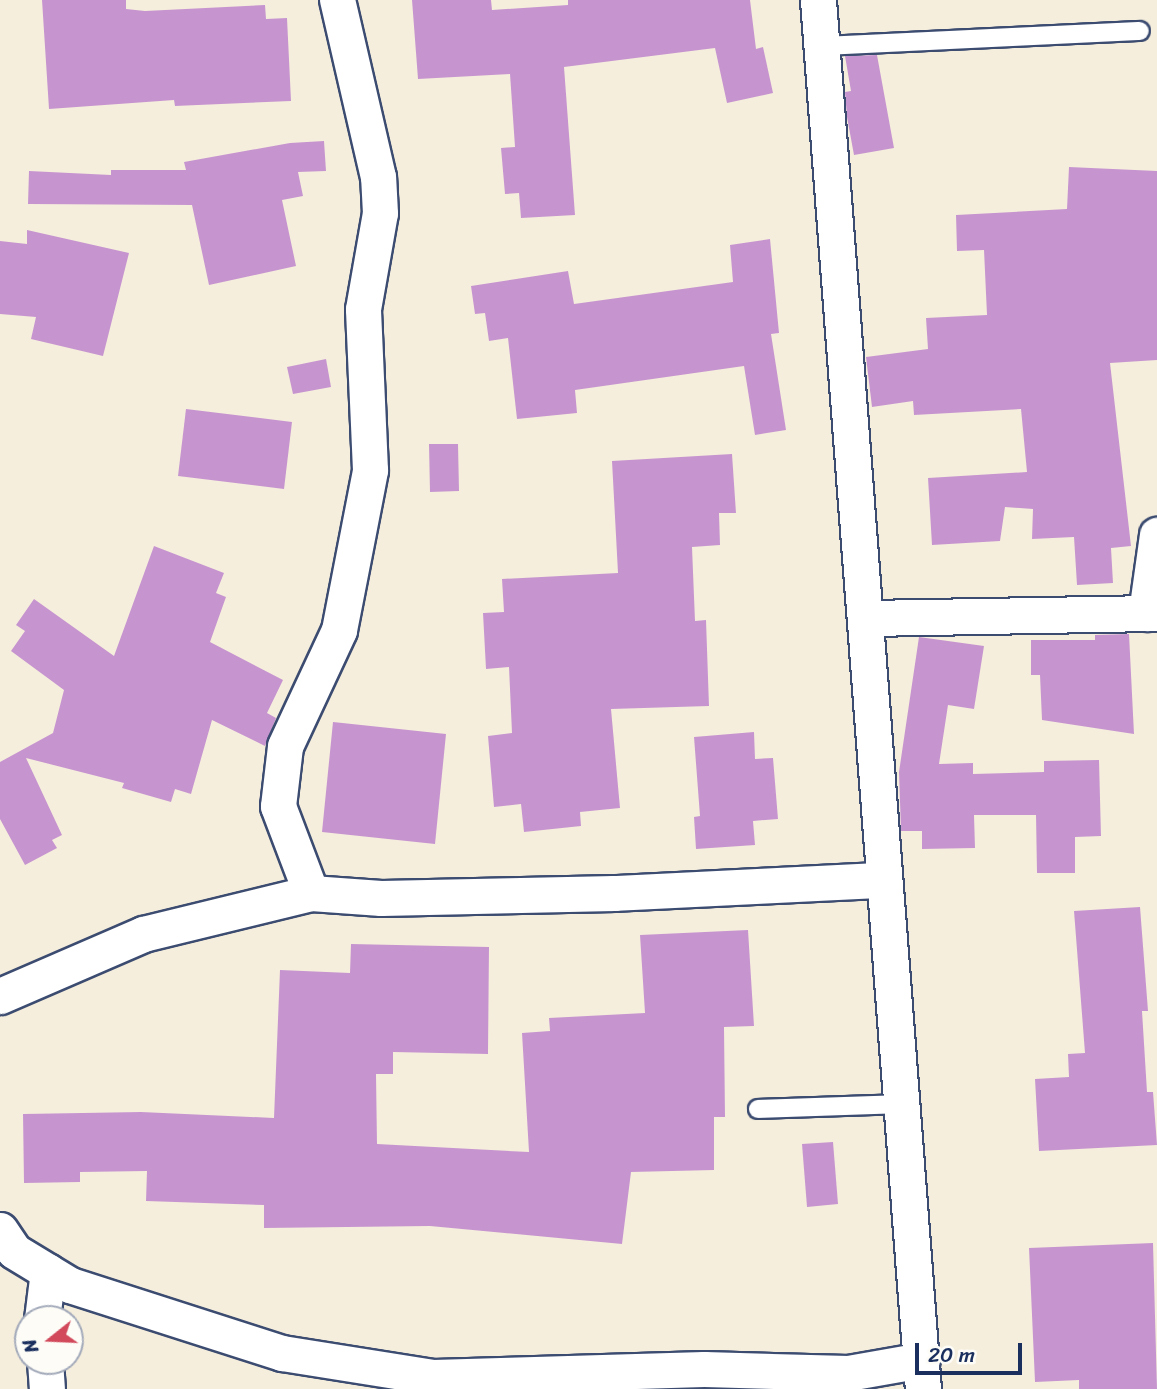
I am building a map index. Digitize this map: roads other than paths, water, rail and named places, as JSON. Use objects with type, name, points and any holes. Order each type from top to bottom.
[{"type":"street","points":[[311,892],[278,806],[285,746],[339,630],[370,470],[363,309],[380,214],[379,177],[337,0]]},
{"type":"street","points":[[0,1230],[14,1251],[70,1285],[282,1353],[433,1383],[704,1369],[923,1375],[881,880],[867,618],[818,0]]},
{"type":"street","points":[[867,618],[1152,613],[1157,535]]},
{"type":"street","points":[[0,996],[143,934],[311,892],[381,898],[614,893],[881,880]]},
{"type":"street","points":[[44,1305],[48,1271]]},
{"type":"lane","points":[[822,46],[1140,31]]},
{"type":"lane","points":[[758,1109],[902,1104]]}]
